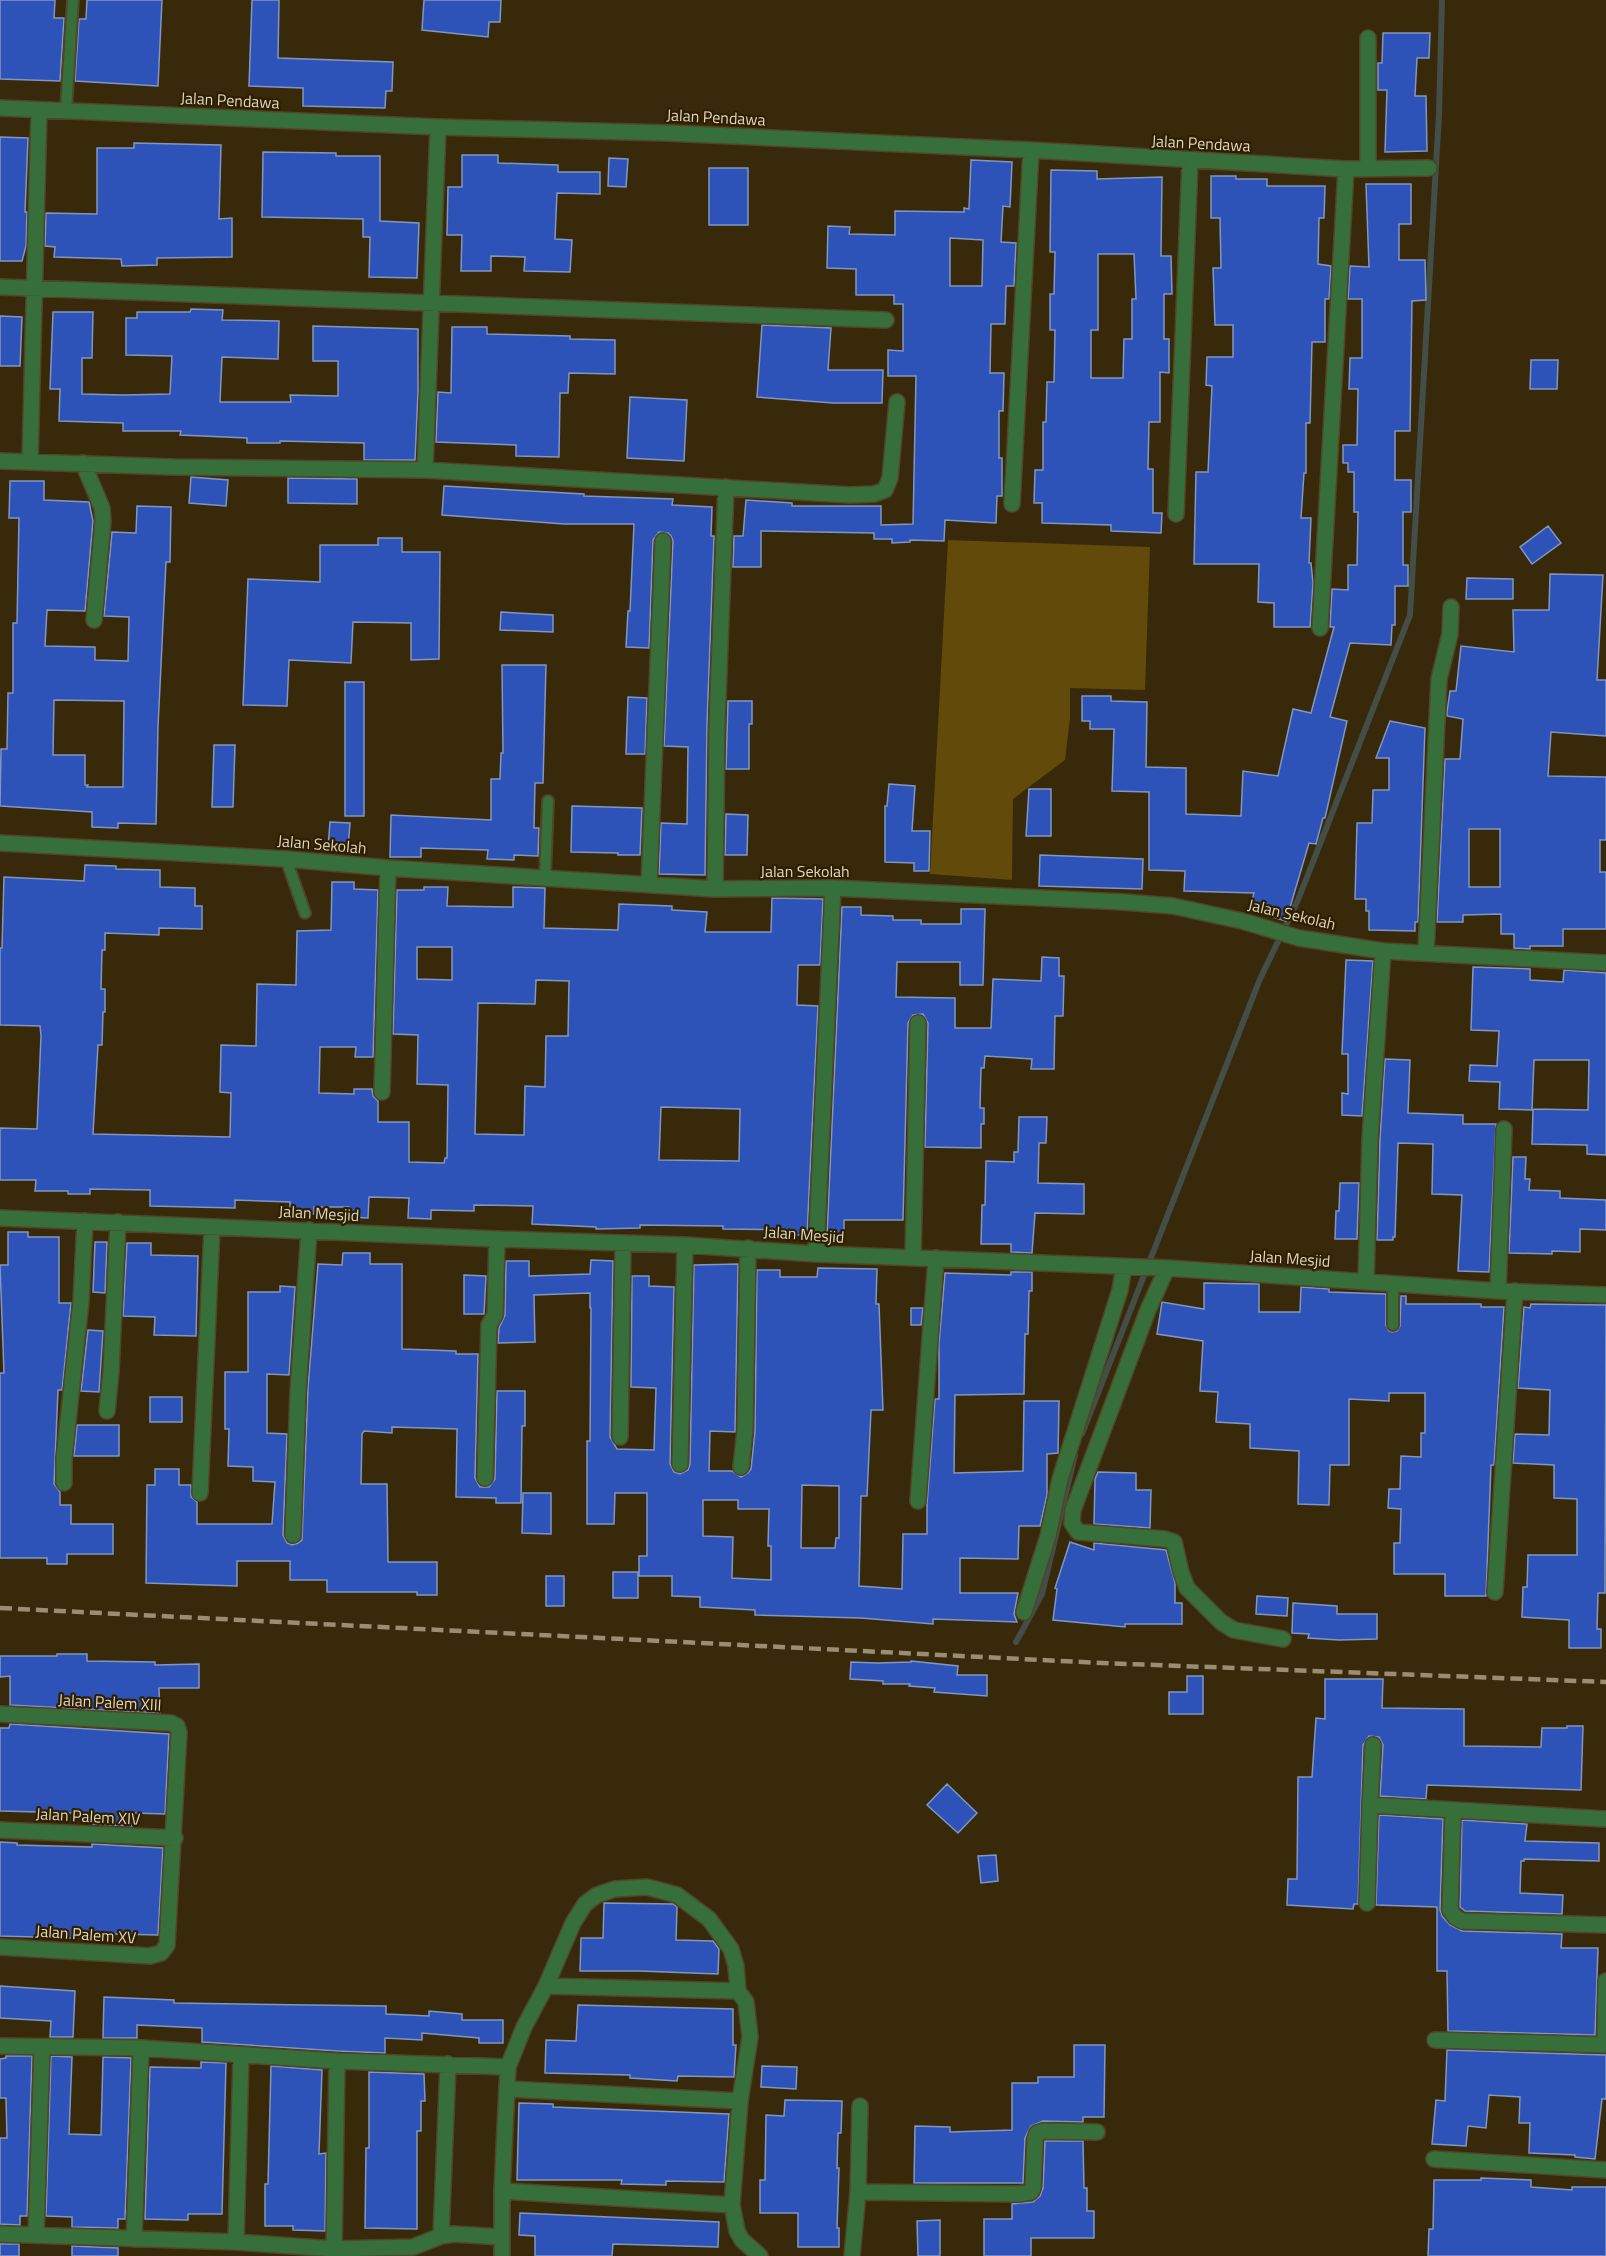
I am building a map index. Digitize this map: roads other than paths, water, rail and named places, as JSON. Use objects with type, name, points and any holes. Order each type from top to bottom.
[{"type":"street","points":[[1368,38],[1368,168]]},
{"type":"street","name":"Jalan Pendawa","points":[[0,108],[438,127],[667,133],[1031,150],[1346,169],[1429,168]]},
{"type":"street","points":[[30,461],[39,110]]},
{"type":"street","points":[[424,470],[438,127]]},
{"type":"street","points":[[1012,504],[1031,150]]},
{"type":"street","points":[[1176,514],[1190,160]]},
{"type":"street","points":[[1320,628],[1346,169]]},
{"type":"street","points":[[0,287],[886,320]]},
{"type":"street","points":[[0,461],[173,467],[424,470],[850,495],[874,494],[885,490],[890,478],[897,402]]},
{"type":"street","points":[[83,463],[102,507],[103,521],[94,620]]},
{"type":"street","points":[[715,889],[717,724],[726,487]]},
{"type":"street","points":[[649,885],[663,541]]},
{"type":"street","points":[[1426,953],[1439,679],[1450,634],[1451,607]]},
{"type":"street","name":"Jalan Sekolah","points":[[0,843],[286,859],[388,868],[715,889],[833,888],[1173,906],[1242,921],[1299,938],[1383,951],[1606,963]]},
{"type":"street","points":[[382,1092],[388,868]]},
{"type":"street","points":[[816,1254],[833,888]]},
{"type":"street","points":[[1366,1281],[1371,1139],[1383,951]]},
{"type":"street","points":[[913,1258],[918,1023]]},
{"type":"street","points":[[1498,1291],[1504,1129]]},
{"type":"street","name":"Jalan Mesjid","points":[[0,1218],[748,1248],[816,1254],[1163,1268],[1498,1291],[1606,1295]]},
{"type":"street","points":[[64,1483],[64,1458],[81,1302],[85,1221]]},
{"type":"street","points":[[108,1411],[118,1222]]},
{"type":"street","points":[[200,1493],[212,1227]]},
{"type":"street","points":[[293,1535],[298,1392],[309,1230]]},
{"type":"street","points":[[485,1478],[489,1325],[495,1316],[497,1239]]},
{"type":"street","points":[[620,1437],[623,1244]]},
{"type":"street","points":[[680,1464],[684,1245]]},
{"type":"street","points":[[741,1467],[745,1430],[748,1248]]},
{"type":"street","points":[[918,1501],[936,1258]]},
{"type":"street","points":[[1024,1612],[1048,1536],[1060,1479],[1129,1267]]},
{"type":"street","points":[[1163,1268],[1073,1510],[1072,1522],[1078,1532],[1165,1539],[1174,1542],[1187,1588],[1221,1622],[1234,1630],[1283,1639]]},
{"type":"street","points":[[1495,1592],[1515,1291]]},
{"type":"street","name":"Jalan Palem XIII","points":[[0,1714],[177,1725],[179,1732],[175,1839]]},
{"type":"street","points":[[1367,1903],[1373,1745]]},
{"type":"street","points":[[1371,1805],[1606,1819]]},
{"type":"street","points":[[1453,1811],[1450,1910],[1455,1917],[1462,1922],[1606,1925]]},
{"type":"street","name":"Jalan Palem XIV","points":[[0,1830],[175,1839]]},
{"type":"street","name":"Jalan Palem XV","points":[[0,1947],[150,1956],[161,1953],[167,1945],[175,1839]]},
{"type":"street","points":[[502,2256],[502,2191],[508,2067],[524,2027],[546,1986],[573,1923],[585,1904],[597,1895],[606,1892],[647,1887],[677,1895],[709,1919],[731,1949],[736,1966],[738,1991],[746,2002],[750,2037],[740,2101],[732,2205],[737,2231],[742,2240],[760,2256]]},
{"type":"street","points":[[1435,2040],[1605,2045],[1606,1981]]},
{"type":"street","points":[[546,1986],[738,1991]]},
{"type":"street","points":[[0,2046],[141,2048],[337,2061],[508,2067]]},
{"type":"street","points":[[36,2235],[42,2048]]},
{"type":"street","points":[[134,2239],[141,2048]]},
{"type":"street","points":[[236,2242],[241,2055]]},
{"type":"street","points":[[334,2248],[337,2061]]},
{"type":"street","points":[[441,2236],[448,2064]]},
{"type":"street","points":[[507,2089],[740,2101]]},
{"type":"street","points":[[852,2256],[858,2192],[860,2106]]},
{"type":"street","points":[[858,2192],[1019,2194],[1031,2192],[1037,2133],[1042,2131],[1097,2132]]},
{"type":"street","points":[[1434,2159],[1606,2170]]},
{"type":"street","points":[[502,2191],[732,2205]]},
{"type":"street","points":[[0,2234],[236,2242],[334,2248],[413,2247],[441,2236],[454,2234],[501,2237]]},
{"type":"lane","points":[[66,110],[73,0]]},
{"type":"lane","points":[[545,877],[548,801]]},
{"type":"lane","points":[[286,859],[305,913]]},
{"type":"lane","points":[[1393,1282],[1393,1325]]},
{"type":"waterway","points":[[1082,1434],[1260,979],[1298,900],[1410,615],[1439,114],[1442,0]]},
{"type":"waterway","points":[[1016,1642],[1042,1594],[1075,1455]]},
{"type":"railway","points":[[0,1608],[1102,1663],[1606,1682]]}]
